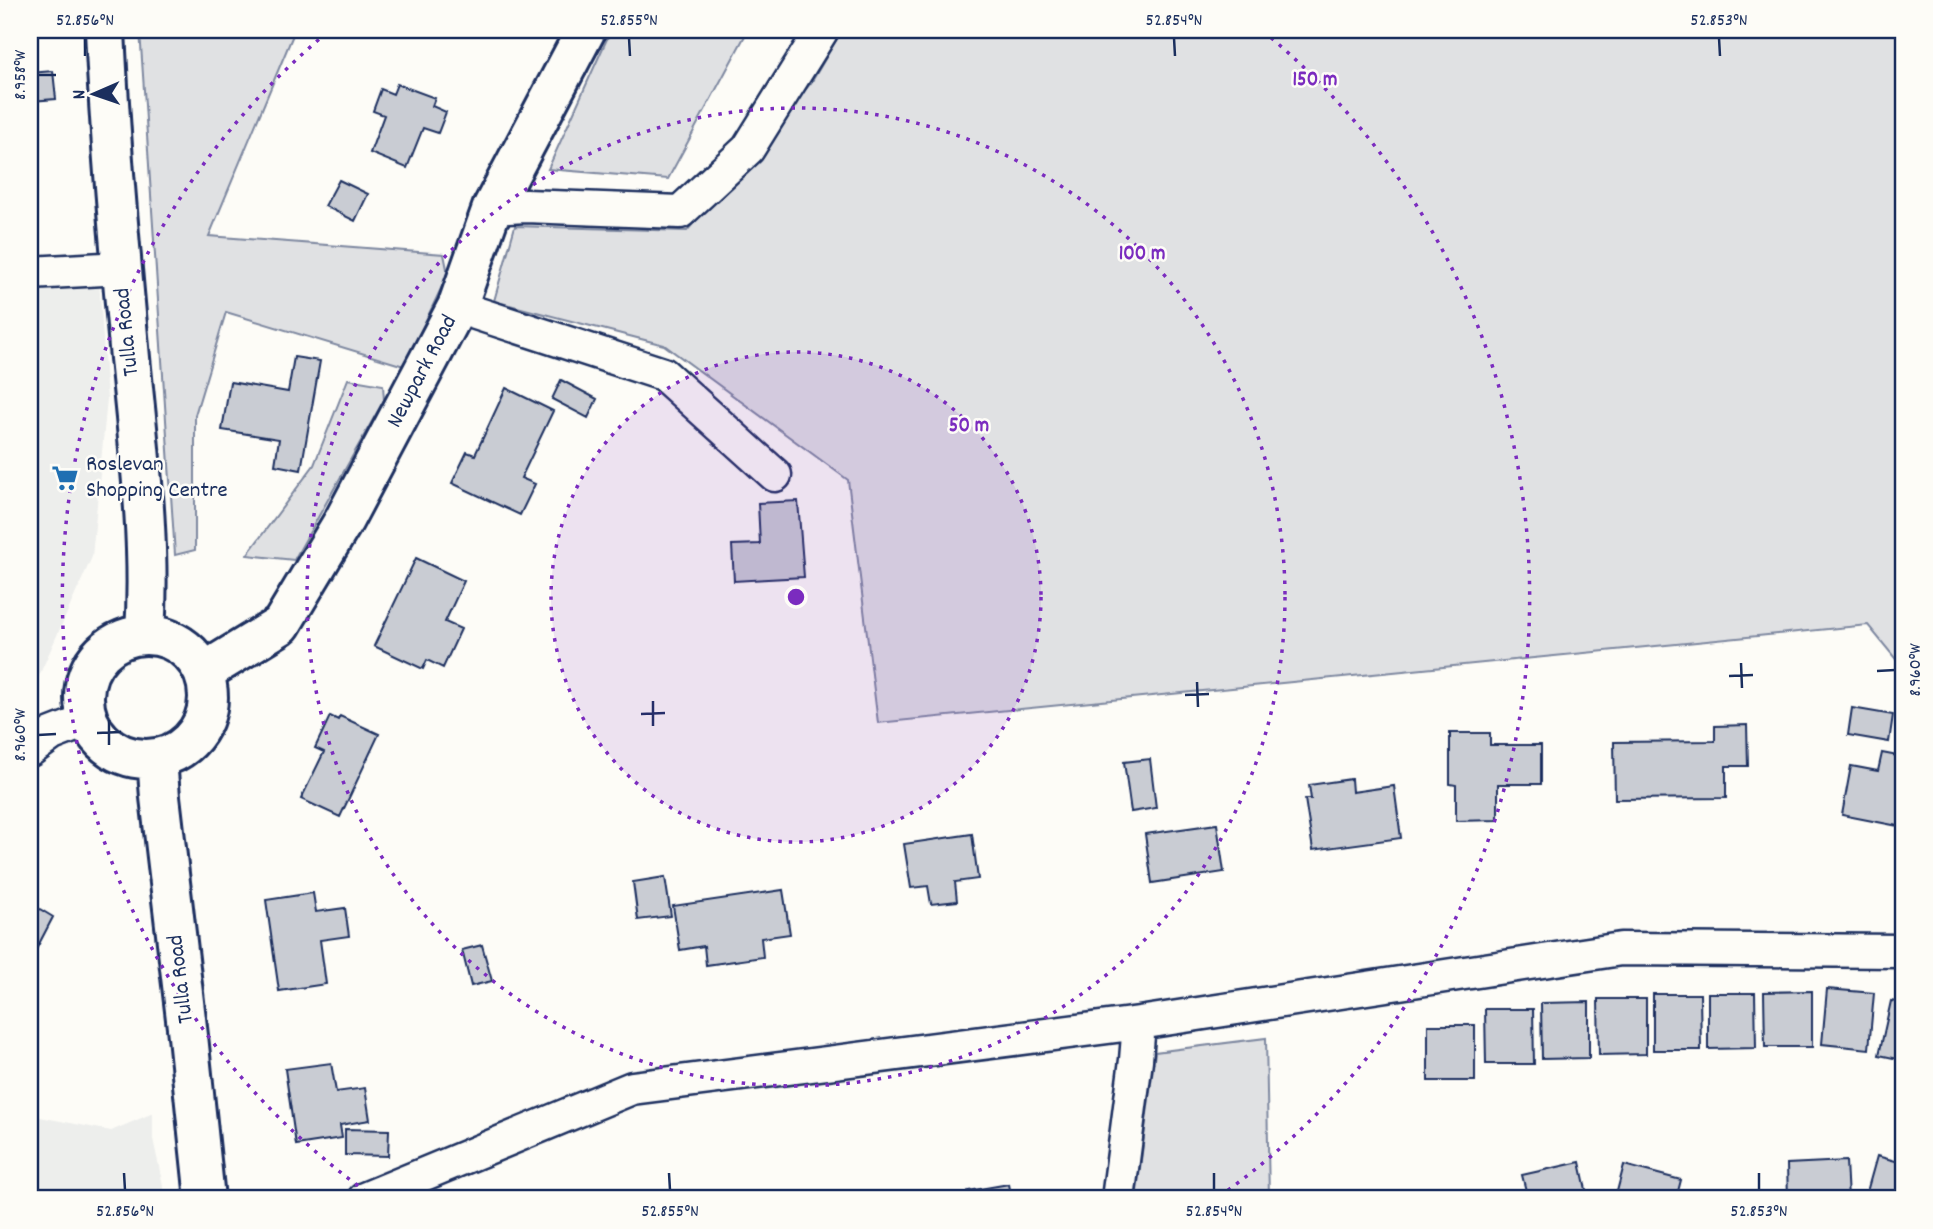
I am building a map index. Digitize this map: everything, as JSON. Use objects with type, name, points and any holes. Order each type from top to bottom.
[{"type":"main road","name":"Tulla Road","points":[[104,30],[145,533],[148,596],[145,634]]},
{"type":"main road","name":"Newpark Road","points":[[204,672],[281,625],[344,520],[457,307],[492,208],[586,30]]},
{"type":"main road","points":[[145,634],[164,636],[181,644],[195,656],[204,672],[209,690],[208,709],[201,727],[190,742],[174,753],[157,759],[135,758],[115,751],[99,738],[88,720],[84,700],[86,680],[94,662],[108,647],[126,638],[145,634]]},
{"type":"main road","name":"Tulla Road","points":[[157,759],[205,1199]]},
{"type":"street","points":[[492,208],[526,206],[680,212],[748,149],[821,30]]},
{"type":"street","points":[[30,273],[122,268]]},
{"type":"street","points":[[457,307],[663,374],[775,475]]},
{"type":"street","points":[[30,750],[52,734],[88,720]]},
{"type":"street","points":[[364,1199],[632,1088],[1139,1023],[1621,949],[1903,951]]},
{"type":"street","points":[[1118,1199],[1139,1023]]},
{"type":"shaded area","points":[[140,30],[295,30],[209,236],[444,254],[448,274],[404,366],[226,312],[195,415],[195,550],[175,555]]},
{"type":"shaded area","points":[[611,30],[748,30],[668,179],[548,169]]},
{"type":"shaded area","points":[[842,30],[1903,30],[1903,668],[1868,625],[878,723],[848,480],[664,345],[494,301],[515,226],[687,231],[811,83]]},
{"type":"shaded area","name":"Roslevan Shopping Centre","points":[[99,280],[107,399],[92,557],[30,696],[30,288]]},
{"type":"shaded area","points":[[348,379],[383,385],[384,400],[294,560],[247,555],[314,465]]},
{"type":"shaded area","points":[[1266,1038],[1269,1199],[1136,1199],[1155,1052]]},
{"type":"shaded area","points":[[153,1113],[153,1139],[166,1199],[30,1199],[30,1115],[111,1131]]},
{"type":"building","points":[[53,71],[56,99],[31,101],[33,126],[30,126],[30,73]]},
{"type":"building","points":[[397,84],[435,98],[432,106],[446,112],[438,133],[423,128],[407,168],[370,153],[384,115],[373,111],[381,89],[393,94]]},
{"type":"building","points":[[339,180],[368,194],[355,221],[325,206]]},
{"type":"building","points":[[294,357],[320,361],[301,470],[275,465],[279,439],[222,430],[230,382],[288,392]]},
{"type":"building","points":[[561,380],[597,399],[588,418],[552,399]]},
{"type":"building","points":[[506,388],[553,411],[521,478],[535,484],[520,515],[452,483],[467,452],[475,455]]},
{"type":"building","points":[[798,501],[804,577],[734,581],[732,545],[760,544],[758,503]]},
{"type":"building","points":[[416,558],[464,581],[445,622],[461,629],[443,668],[427,660],[423,669],[374,646]]},
{"type":"building","points":[[1852,708],[1893,715],[1889,742],[1848,735]]},
{"type":"building","points":[[330,716],[338,720],[340,716],[379,734],[340,817],[301,799],[324,752],[315,748]]},
{"type":"building","points":[[1747,725],[1748,766],[1726,766],[1726,798],[1615,799],[1614,742],[1715,741],[1715,726]]},
{"type":"building","points":[[1450,733],[1490,733],[1490,745],[1541,745],[1541,784],[1498,784],[1498,820],[1456,821],[1456,785],[1450,784]]},
{"type":"building","points":[[1882,753],[1903,757],[1903,827],[1842,815],[1851,766],[1878,771]]},
{"type":"building","points":[[1150,759],[1156,808],[1131,812],[1124,762]]},
{"type":"building","points":[[1351,779],[1352,792],[1394,786],[1401,838],[1313,850],[1305,799],[1311,799],[1309,785]]},
{"type":"building","points":[[1217,824],[1224,872],[1152,883],[1145,834]]},
{"type":"building","points":[[972,834],[978,879],[955,882],[957,901],[931,904],[928,886],[911,888],[904,844]]},
{"type":"building","points":[[665,877],[671,916],[638,920],[633,882]]},
{"type":"building","points":[[783,890],[790,934],[761,938],[763,957],[706,965],[704,946],[680,950],[673,906]]},
{"type":"building","points":[[313,893],[316,912],[345,908],[349,936],[320,940],[326,984],[279,991],[266,900]]},
{"type":"building","points":[[30,903],[53,917],[30,961]]},
{"type":"building","points":[[482,945],[492,981],[471,986],[462,950]]},
{"type":"building","points":[[1827,989],[1874,993],[1869,1049],[1822,1044]]},
{"type":"building","points":[[1812,991],[1812,1047],[1765,1047],[1764,992]]},
{"type":"building","points":[[1708,993],[1755,993],[1756,1048],[1708,1049]]},
{"type":"building","points":[[1653,994],[1700,994],[1701,1050],[1653,1050]]},
{"type":"building","points":[[1598,999],[1646,999],[1646,1054],[1599,1055]]},
{"type":"building","points":[[1891,1001],[1903,1003],[1903,1060],[1879,1055]]},
{"type":"building","points":[[1589,1002],[1589,1058],[1542,1059],[1541,1003]]},
{"type":"building","points":[[1485,1009],[1533,1009],[1534,1064],[1486,1064]]},
{"type":"building","points":[[1428,1025],[1475,1025],[1475,1081],[1428,1081]]},
{"type":"building","points":[[331,1063],[336,1092],[365,1088],[370,1120],[340,1125],[342,1138],[296,1145],[285,1069]]},
{"type":"building","points":[[345,1129],[389,1130],[388,1156],[345,1155]]},
{"type":"building","points":[[1877,1156],[1903,1163],[1903,1199],[1865,1199]]},
{"type":"building","points":[[1846,1161],[1848,1199],[1788,1199],[1787,1164]]},
{"type":"building","points":[[1580,1162],[1588,1199],[1528,1199],[1522,1175]]},
{"type":"building","points":[[1624,1165],[1681,1180],[1676,1199],[1615,1199]]},
{"type":"building","points":[[1009,1184],[1011,1195],[1042,1191],[1043,1199],[969,1199],[968,1191]]},
{"type":"place","name":"Roslevan Shopping Centre","points":[[65,478]]}]
